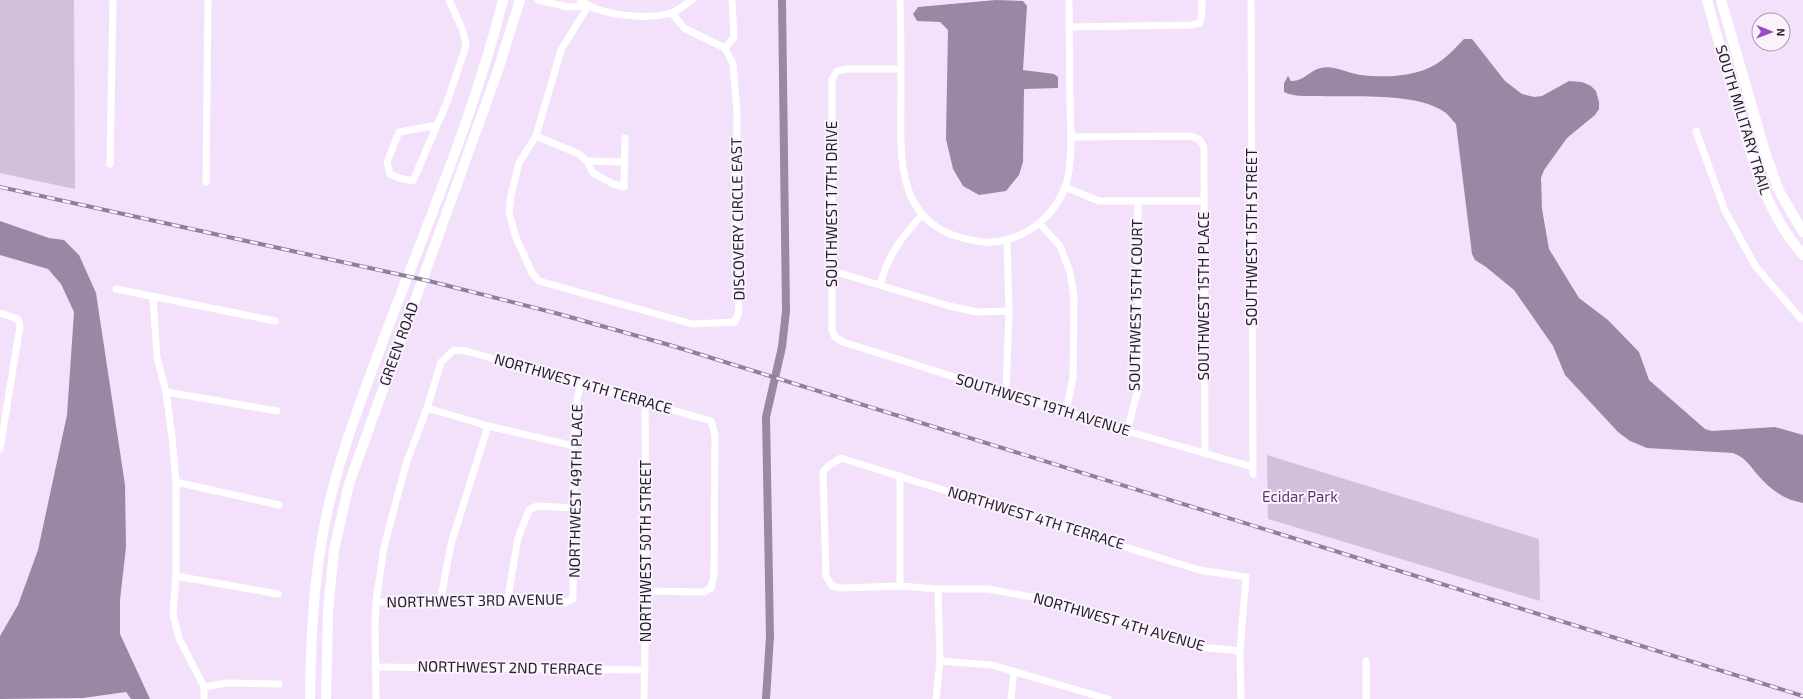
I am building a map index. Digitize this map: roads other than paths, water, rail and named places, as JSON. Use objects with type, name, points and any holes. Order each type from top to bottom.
[{"type":"main road","name":"GREEN ROAD","points":[[310,699],[312,609],[320,548],[335,478],[362,397],[467,117],[492,43],[503,0]]},
{"type":"main road","name":"GREEN ROAD","points":[[326,699],[329,596],[334,550],[349,484],[498,70],[520,0]]},
{"type":"main road","name":"SOUTH MILITARY TRAIL","points":[[1707,0],[1753,163],[1774,214],[1803,255]]},
{"type":"main road","name":"SOUTH MILITARY TRAIL","points":[[1721,0],[1766,155],[1779,190],[1803,232]]},
{"type":"street","points":[[110,164],[113,0]]},
{"type":"street","points":[[206,182],[208,0]]},
{"type":"street","points":[[437,125],[399,132],[387,162],[390,174],[399,178],[413,181],[447,102],[466,46],[463,31],[449,0]]},
{"type":"street","points":[[538,0],[568,7],[587,3]]},
{"type":"street","points":[[580,0],[627,16],[672,13],[692,0]]},
{"type":"street","points":[[672,13],[684,28],[725,48],[734,37],[732,0]]},
{"type":"street","points":[[900,0],[901,152],[904,180],[910,196],[922,215],[940,230],[963,238],[992,243],[1007,240],[1040,224],[1056,206],[1065,187],[1071,137],[1069,0]]},
{"type":"street","points":[[1069,27],[1191,25],[1200,23],[1202,0]]},
{"type":"street","name":"SOUTHWEST 15TH STREET","points":[[1251,0],[1253,471]]},
{"type":"street","name":"DISCOVERY CIRCLE EAST","points":[[587,3],[561,50],[536,136],[519,164],[509,212],[522,255],[532,273],[539,281],[692,324],[735,322],[739,311],[736,271],[737,112],[733,64],[725,48]]},
{"type":"street","name":"SOUTHWEST 17TH DRIVE","points":[[835,337],[832,330],[832,79],[836,71],[847,69],[901,70]]},
{"type":"street","points":[[1696,131],[1725,211],[1756,267],[1802,319]]},
{"type":"street","points":[[536,136],[579,154],[587,161],[593,173],[613,184],[624,187],[625,138]]},
{"type":"street","name":"SOUTHWEST 15TH PLACE","points":[[1071,137],[1191,136],[1200,140],[1204,148],[1205,454]]},
{"type":"street","points":[[587,161],[625,162]]},
{"type":"street","points":[[1065,187],[1099,201],[1203,201]]},
{"type":"street","name":"SOUTHWEST 15TH COURT","points":[[1127,431],[1139,386],[1138,202]]},
{"type":"street","points":[[880,284],[886,264],[897,243],[922,215]]},
{"type":"street","points":[[1040,224],[1060,246],[1070,272],[1074,297],[1073,378],[1066,411]]},
{"type":"street","points":[[1006,394],[1009,312],[1007,240]]},
{"type":"street","points":[[833,271],[949,306],[977,312],[1009,312]]},
{"type":"street","points":[[116,289],[275,321]]},
{"type":"street","points":[[153,297],[157,357],[166,392],[176,482],[176,576],[173,614],[179,638],[204,687],[204,699]]},
{"type":"street","points":[[0,313],[18,319],[20,326],[0,449]]},
{"type":"street","name":"SOUTHWEST 19TH AVENUE","points":[[835,337],[843,342],[1006,394],[1205,454],[1253,471]]},
{"type":"street","name":"NORTHWEST 4TH TERRACE","points":[[427,408],[441,362],[454,350],[466,351],[581,383],[712,422],[715,435],[714,576],[711,588],[704,592],[646,591]]},
{"type":"street","name":"NORTHWEST 49TH PLACE","points":[[574,599],[574,446],[578,399],[581,383]]},
{"type":"street","points":[[166,392],[277,410]]},
{"type":"street","name":"NORTHWEST 50TH STREET","points":[[644,699],[646,591],[646,403]]},
{"type":"street","points":[[376,699],[376,602],[384,547],[404,471],[427,408],[488,426],[574,446]]},
{"type":"street","points":[[440,603],[451,544],[488,426]]},
{"type":"street","name":"NORTHWEST 4TH TERRACE","points":[[832,586],[826,576],[823,472],[828,466],[842,458],[1199,570],[1246,577],[1240,651]]},
{"type":"street","points":[[900,476],[900,586]]},
{"type":"street","points":[[176,482],[279,505]]},
{"type":"street","points":[[507,603],[518,538],[528,510],[537,506],[574,508]]},
{"type":"street","points":[[176,576],[278,594]]},
{"type":"street","name":"NORTHWEST 4TH AVENUE","points":[[832,586],[841,588],[900,586],[938,589],[988,589],[1064,603],[1199,647],[1240,651]]},
{"type":"street","points":[[936,699],[940,661],[938,589]]},
{"type":"street","name":"NORTHWEST 3RD AVENUE","points":[[376,602],[564,603],[574,599]]},
{"type":"street","points":[[1240,651],[1240,699]]},
{"type":"street","points":[[940,661],[992,665],[1091,696],[1108,699]]},
{"type":"street","points":[[1366,661],[1366,699]]},
{"type":"street","name":"NORTHWEST 2ND TERRACE","points":[[375,667],[645,670]]},
{"type":"street","points":[[1011,699],[1014,672]]},
{"type":"street","points":[[204,687],[227,683],[279,684]]},
{"type":"waterway","points":[[766,699],[770,636],[766,417],[782,347],[786,311],[782,0]]},
{"type":"railway","points":[[0,187],[429,281],[559,314],[673,346],[1803,696]]},
{"type":"park label","name":"Ecidar Park","points":[[1300,497]]}]
